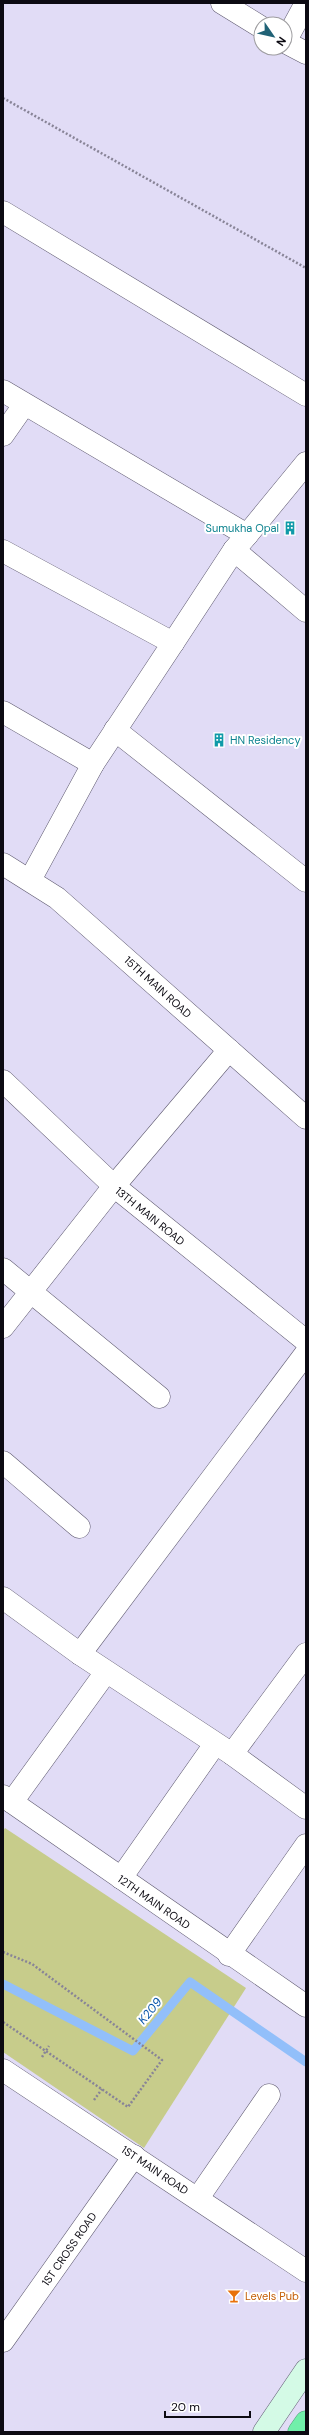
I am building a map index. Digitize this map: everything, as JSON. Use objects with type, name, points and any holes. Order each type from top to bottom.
[{"type":"highway","points":[[299,2432],[306,2422]]},
{"type":"main road","points":[[264,2432],[306,2370]]},
{"type":"street","points":[[222,3],[253,22]]},
{"type":"street","points":[[293,27],[306,3]]},
{"type":"street","points":[[293,46],[306,53]]},
{"type":"street","points":[[3,212],[306,394]]},
{"type":"street","points":[[3,391],[241,543],[306,611]]},
{"type":"street","points":[[3,435],[24,405]]},
{"type":"street","points":[[30,880],[93,764],[115,730],[241,543],[306,463]]},
{"type":"street","points":[[3,551],[173,643]]},
{"type":"street","points":[[3,712],[93,764]]},
{"type":"street","points":[[115,730],[306,882]]},
{"type":"street","name":"15TH MAIN ROAD","points":[[3,864],[57,898],[306,1118]]},
{"type":"street","points":[[3,1327],[32,1293],[114,1186],[229,1050]]},
{"type":"street","name":"13TH MAIN ROAD","points":[[3,1081],[114,1186],[306,1341]]},
{"type":"street","points":[[3,1269],[159,1397]]},
{"type":"street","points":[[80,1654],[306,1353]]},
{"type":"street","points":[[3,1462],[79,1528]]},
{"type":"street","points":[[5,1606],[224,1749],[306,1808]]},
{"type":"street","points":[[121,1878],[224,1749],[306,1654]]},
{"type":"street","points":[[8,1799],[106,1672]]},
{"type":"street","name":"12TH MAIN ROAD","points":[[8,1799],[229,1955],[306,2006]]},
{"type":"street","points":[[229,1955],[306,1845]]},
{"type":"street","name":"1ST MAIN ROAD","points":[[3,2070],[306,2271]]},
{"type":"street","points":[[198,2198],[269,2094]]},
{"type":"street","name":"1ST CROSS ROAD","points":[[6,2332],[134,2156]]},
{"type":"path","points":[[3,98],[306,268]]},
{"type":"path","points":[[3,1952],[32,1964],[162,2060],[128,2107],[3,2022]]},
{"type":"path","points":[[42,2057],[49,2046]]},
{"type":"green space","points":[[5,1828],[246,1988],[144,2148],[3,2052],[3,1831]]},
{"type":"waterway","name":"K209","points":[[3,1984],[133,2051],[190,1982],[306,2062]]},
{"type":"place","name":"Sumukha Opal","points":[[290,528]]},
{"type":"place","name":"HN Residency","points":[[219,740]]},
{"type":"place","name":"Levels Pub","points":[[234,2296]]}]
